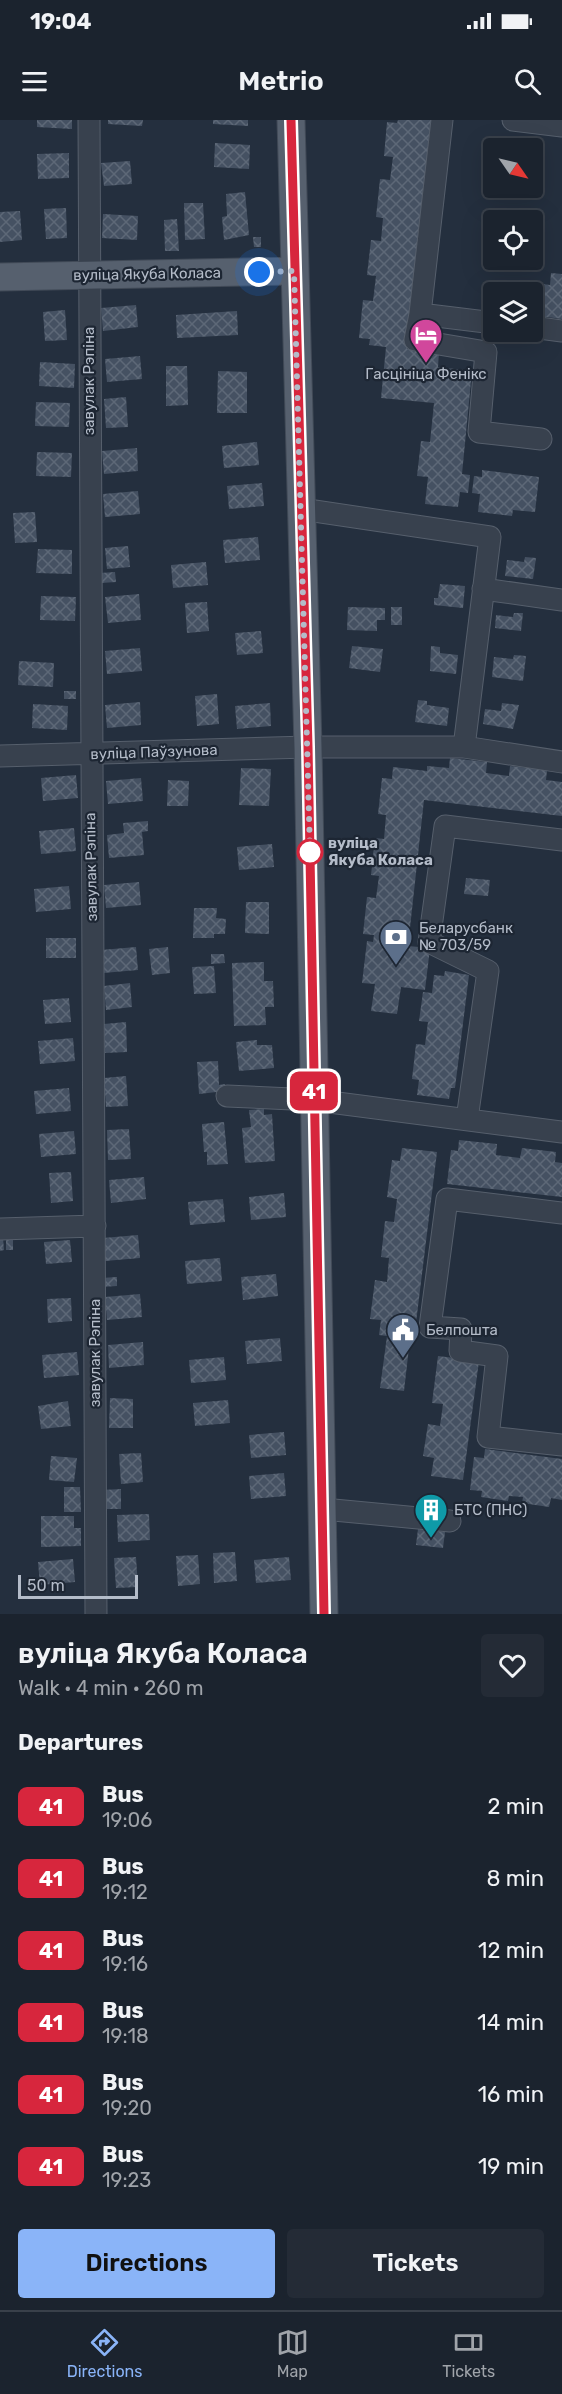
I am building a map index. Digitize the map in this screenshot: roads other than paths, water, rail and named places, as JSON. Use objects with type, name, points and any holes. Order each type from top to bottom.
[{"type":"main road","points":[[291,120],[308,747],[324,1614]]},
{"type":"main road","name":"вуліца Якуба Коласа","points":[[0,277],[294,271]]},
{"type":"street","name":"завулак Рэпіна","points":[[89,120],[90,755],[96,1614]]},
{"type":"street","points":[[442,120],[415,340],[486,352],[479,432],[542,439]]},
{"type":"street","points":[[513,120],[562,126]]},
{"type":"street","points":[[420,314],[483,322]]},
{"type":"street","points":[[543,328],[562,331]]},
{"type":"street","points":[[301,509],[490,537],[464,747]]},
{"type":"street","points":[[483,589],[562,600]]},
{"type":"street","name":"вуліца Паўзунова","points":[[0,756],[308,747],[464,747],[562,762]]},
{"type":"street","points":[[467,1119],[488,971],[429,942],[445,826],[562,840]]},
{"type":"street","points":[[227,1096],[314,1100],[562,1132]]},
{"type":"street","points":[[562,1213],[447,1199],[430,1326],[461,1329],[460,1351],[497,1356],[488,1437],[562,1445]]},
{"type":"street","points":[[0,1228],[95,1226]]},
{"type":"street","points":[[323,1509],[450,1521]]},
{"type":"place","name":"Гасцініца Фенікс","points":[[426,364]]},
{"type":"place","name":"вуліца Якуба Коласа","points":[[310,852]]},
{"type":"place","name":"Беларусбанк № 703/59","points":[[396,966]]},
{"type":"place","name":"Белпошта","points":[[403,1359]]},
{"type":"place","name":"БТС (ПНС)","points":[[431,1539]]}]
